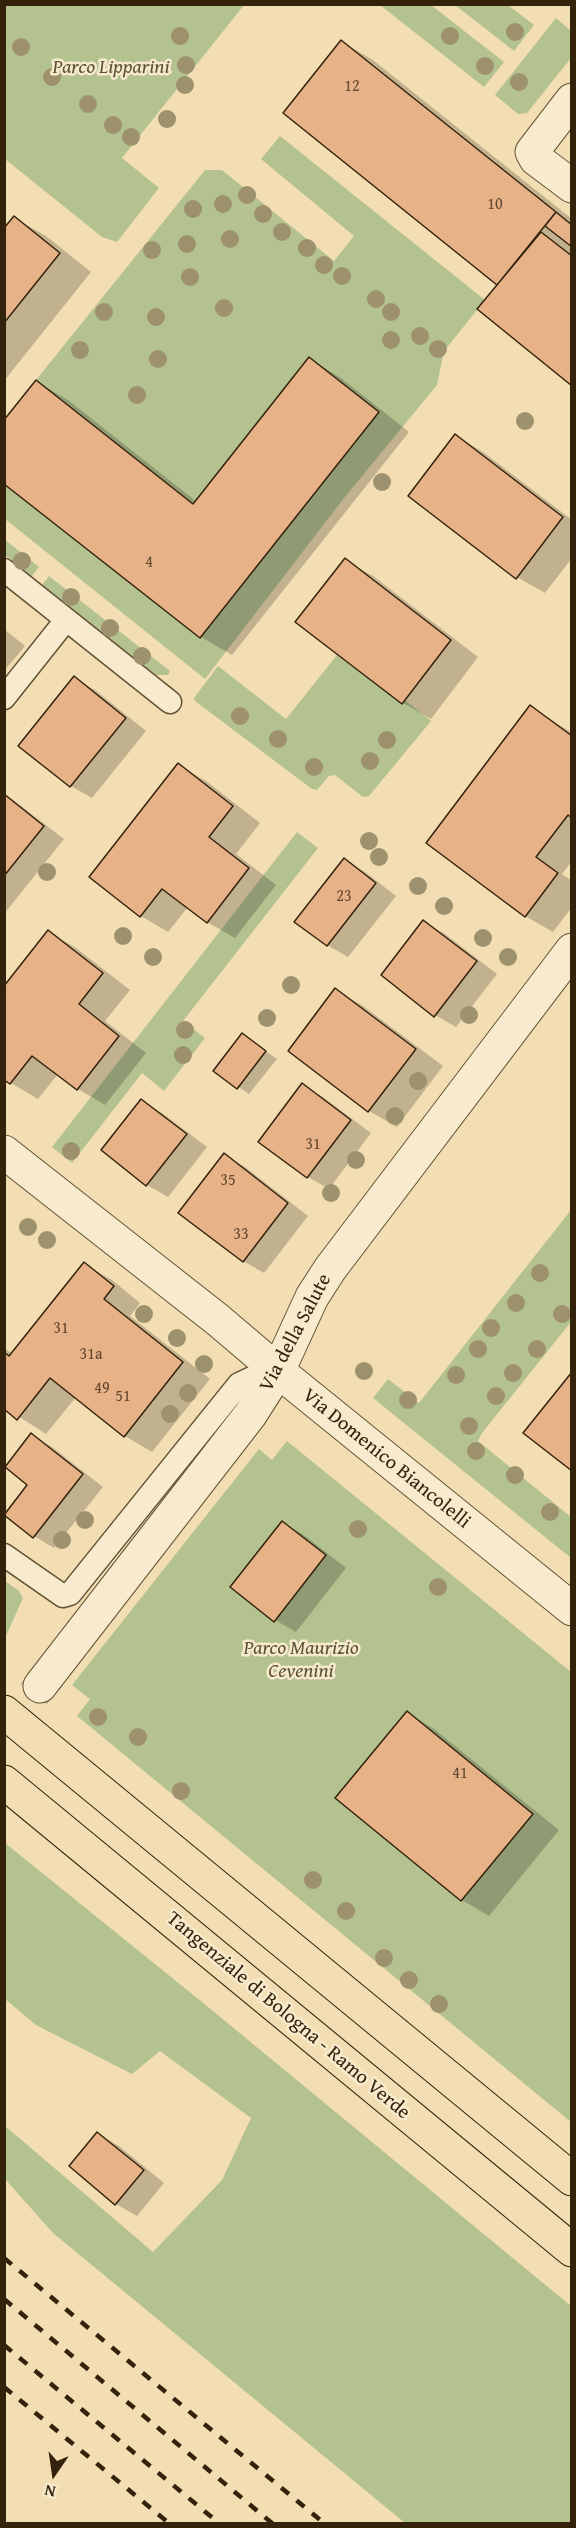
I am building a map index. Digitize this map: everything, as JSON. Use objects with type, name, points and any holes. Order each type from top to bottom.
[{"type":"highway","points":[[4,1712],[572,2179]]},
{"type":"highway","name":"Tangenziale di Bologna - Ramo Verde","points":[[4,1782],[572,2250]]},
{"type":"street","points":[[572,100],[532,152],[536,159],[572,186]]},
{"type":"street","name":"Via della Salute","points":[[40,1686],[250,1415],[278,1371],[312,1297],[330,1269],[572,950]]},
{"type":"street","name":"Via Domenico Biancolelli","points":[[4,1152],[218,1320],[572,1609]]},
{"type":"lane","points":[[4,570],[170,702]]},
{"type":"lane","points":[[4,698],[66,620]]},
{"type":"lane","points":[[4,1555],[63,1596],[70,1594],[239,1384],[254,1377],[278,1371]]},
{"type":"green space","name":"Parco Lipparini","points":[[4,5],[244,5],[122,158],[159,188],[117,242],[102,237],[5,159]]},
{"type":"green space","points":[[380,5],[431,5],[504,62],[484,87]]},
{"type":"green space","points":[[455,5],[508,5],[534,25],[514,51]]},
{"type":"green space","points":[[556,18],[571,31],[571,58],[527,113],[518,114],[495,95]]},
{"type":"green space","points":[[280,136],[485,300],[444,351],[437,385],[344,498],[205,679],[5,519],[4,484],[200,638],[379,412],[309,358],[193,504],[36,380],[205,170],[222,170],[334,261],[354,236],[261,159]]},
{"type":"green space","points":[[4,539],[39,567],[31,577],[5,555]]},
{"type":"green space","points":[[49,576],[170,671],[168,675],[156,675],[42,585]]},
{"type":"green space","points":[[337,655],[402,704],[405,700],[431,721],[369,796],[363,797],[335,775],[329,776],[317,790],[312,789],[194,698],[218,666],[286,719]]},
{"type":"green space","points":[[297,832],[318,848],[183,1021],[205,1038],[164,1091],[142,1073],[72,1163],[52,1147]]},
{"type":"green space","points":[[571,1210],[571,1322],[478,1441],[571,1517],[571,1558],[373,1398],[388,1379],[419,1403]]},
{"type":"green space","name":"Parco Maurizio Cevenini","points":[[287,1441],[571,1672],[571,2122],[77,1716],[90,1699],[72,1685],[259,1449],[272,1460]]},
{"type":"green space","points":[[5,1581],[19,1591],[23,1598],[5,1638]]},
{"type":"green space","points":[[5,1843],[571,2306],[571,2523],[405,2523],[53,2233],[5,2179],[5,2126],[153,2252],[222,2180],[251,2118],[160,2051],[132,2074],[36,2025],[5,1999]]},
{"type":"building","points":[[341,40],[556,212],[497,285],[283,113]]},
{"type":"building","points":[[556,212],[572,225],[572,247],[545,226]]},
{"type":"building","points":[[14,216],[60,253],[4,323],[4,228]]},
{"type":"building","points":[[541,232],[572,256],[572,386],[477,309]]},
{"type":"building","points":[[309,357],[379,412],[200,638],[4,484],[4,420],[36,380],[193,504]]},
{"type":"building","points":[[455,434],[563,517],[516,579],[408,496]]},
{"type":"building","points":[[345,558],[451,640],[402,704],[295,622]]},
{"type":"building","points":[[74,676],[126,718],[70,787],[18,746]]},
{"type":"building","points":[[530,705],[572,736],[572,818],[568,815],[536,857],[558,873],[525,917],[426,843]]},
{"type":"building","points":[[178,763],[233,806],[209,837],[249,868],[207,923],[162,889],[140,917],[89,877]]},
{"type":"building","points":[[4,794],[44,826],[4,876]]},
{"type":"building","points":[[344,858],[376,883],[327,946],[294,922]]},
{"type":"building","points":[[423,920],[477,961],[434,1017],[381,975]]},
{"type":"building","points":[[48,930],[103,973],[79,1004],[119,1036],[77,1090],[32,1056],[10,1084],[4,1080],[4,986]]},
{"type":"building","points":[[335,988],[416,1049],[368,1112],[288,1051]]},
{"type":"building","points":[[242,1033],[266,1051],[237,1089],[213,1071]]},
{"type":"building","points":[[302,1083],[351,1120],[307,1178],[258,1142]]},
{"type":"building","points":[[141,1099],[187,1134],[146,1186],[101,1150]]},
{"type":"building","points":[[224,1153],[288,1203],[243,1262],[178,1213]]},
{"type":"building","points":[[84,1262],[114,1286],[104,1299],[183,1362],[124,1437],[50,1378],[17,1420],[4,1409],[4,1352],[9,1356]]},
{"type":"building","points":[[572,1372],[572,1471],[523,1433]]},
{"type":"building","points":[[31,1433],[83,1474],[33,1538],[4,1515],[27,1485],[5,1467]]},
{"type":"building","points":[[282,1521],[326,1555],[274,1622],[230,1587]]},
{"type":"building","points":[[407,1711],[533,1814],[461,1901],[335,1798]]},
{"type":"building","points":[[97,2132],[144,2170],[115,2205],[69,2166]]},
{"type":"tunnel","points":[[4,1733],[40,1686]]},
{"type":"railway","points":[[4,2258],[325,2524]]},
{"type":"railway","points":[[4,2299],[273,2524]]},
{"type":"railway","points":[[4,2345],[220,2524]]},
{"type":"railway","points":[[4,2387],[170,2524]]}]
